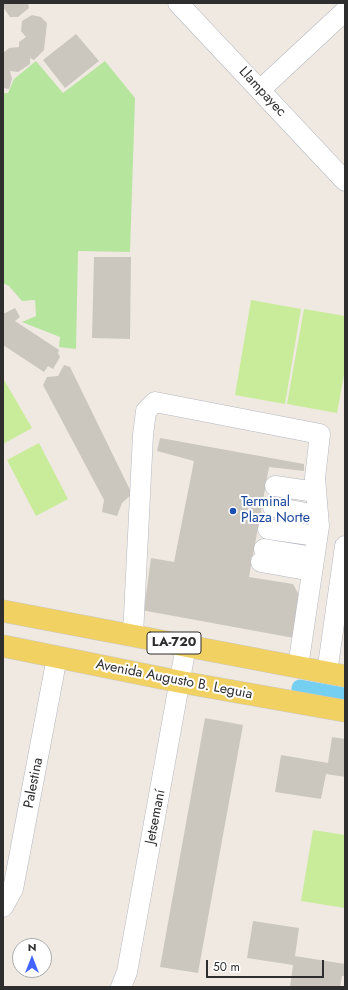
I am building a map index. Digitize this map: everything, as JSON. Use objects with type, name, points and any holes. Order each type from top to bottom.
[{"type":"main road","name":"LA-720","points":[[3,611],[336,674]]},
{"type":"main road","name":"Avenida Augusto B. Leguia","points":[[3,646],[181,682],[345,711]]},
{"type":"main road","points":[[291,701],[298,667]]},
{"type":"street","name":"Llampayec","points":[[178,3],[345,181]]},
{"type":"street","points":[[260,90],[345,11]]},
{"type":"street","points":[[132,635],[143,435],[146,411],[155,402],[320,434],[316,498],[315,553],[298,667]]},
{"type":"street","points":[[316,498],[275,491],[316,498]]},
{"type":"street","points":[[315,553],[265,545],[315,553]]},
{"type":"street","points":[[336,674],[345,546]]},
{"type":"street","name":"Jetsemaní","points":[[121,987],[127,972],[181,682],[186,646]]},
{"type":"street","name":"Palestina","points":[[3,908],[13,889],[57,657]]},
{"type":"green space","points":[[36,61],[63,93],[105,61],[135,98],[130,252],[78,251],[76,349],[59,347],[60,337],[22,322],[36,316],[35,300],[22,301],[9,286],[3,283],[3,93],[8,93],[14,79]]},
{"type":"green space","points":[[251,300],[301,309],[285,404],[235,395]]},
{"type":"green space","points":[[304,309],[345,316],[345,369],[337,413],[287,404]]},
{"type":"green space","points":[[3,378],[32,428],[3,444]]},
{"type":"green space","points":[[39,443],[68,499],[36,516],[7,460]]},
{"type":"green space","points":[[313,830],[345,835],[345,908],[301,901]]},
{"type":"building","points":[[3,3],[28,3],[29,8],[18,17],[10,17],[3,7]]},
{"type":"building","points":[[32,15],[41,17],[47,23],[44,50],[34,60],[30,58],[30,64],[18,72],[10,71],[12,79],[9,89],[3,88],[3,53],[9,48],[19,47],[19,42],[26,37],[21,31],[22,21]]},
{"type":"building","points":[[76,34],[99,61],[65,88],[43,60]]},
{"type":"building","points":[[94,257],[131,257],[130,339],[92,338]]},
{"type":"building","points":[[15,308],[20,317],[15,321],[59,350],[58,353],[60,357],[53,369],[48,366],[44,372],[3,345],[3,314]]},
{"type":"building","points":[[64,365],[70,367],[132,494],[122,503],[117,516],[102,512],[104,500],[43,385],[47,377],[58,376]]},
{"type":"building","points":[[160,438],[304,464],[304,471],[269,467],[249,577],[293,584],[299,595],[294,638],[130,608],[129,601],[145,603],[151,558],[174,562],[194,461],[157,451]]},
{"type":"building","points":[[205,718],[243,725],[198,973],[160,967]]},
{"type":"building","points":[[332,737],[345,739],[345,777],[326,774],[321,799],[275,792],[281,755],[328,763]]},
{"type":"building","points":[[253,921],[299,928],[295,956],[345,964],[345,976],[342,976],[340,987],[290,987],[293,965],[247,958]]},
{"type":"waterway","points":[[300,688],[345,696]]},
{"type":"place","name":"Terminal Plaza Norte","points":[[233,511]]}]
